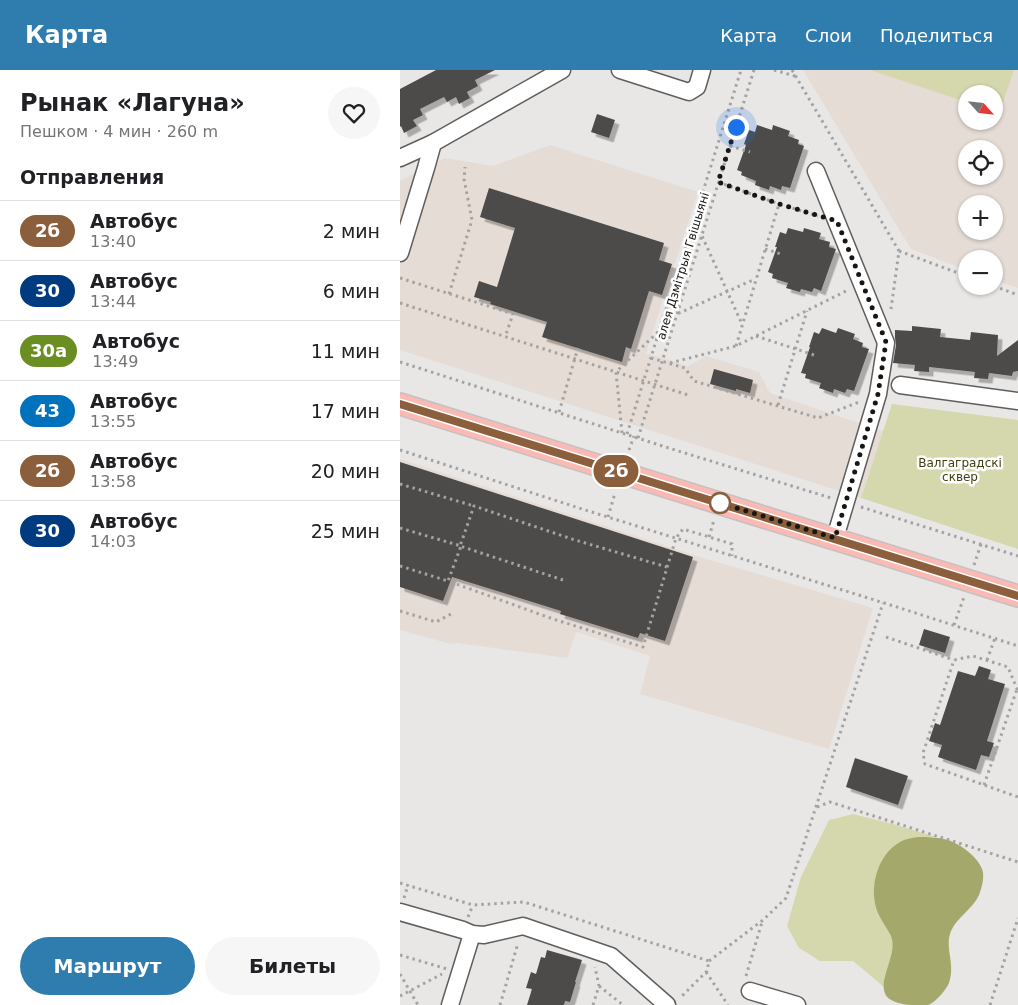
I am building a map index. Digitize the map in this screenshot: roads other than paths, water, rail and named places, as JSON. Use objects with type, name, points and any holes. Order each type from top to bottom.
[{"type":"main road","points":[[400,404],[1018,596]]},
{"type":"lane","points":[[400,158],[433,142],[562,70]]},
{"type":"lane","points":[[620,70],[689,92],[697,87],[702,70]]},
{"type":"lane","points":[[400,253],[433,142]]},
{"type":"lane","points":[[816,170],[886,342],[878,394],[835,538]]},
{"type":"lane","points":[[900,385],[1018,401]]},
{"type":"lane","points":[[400,912],[472,934],[484,935],[523,926],[611,956],[666,1005]]},
{"type":"lane","points":[[450,1005],[472,934]]},
{"type":"lane","points":[[748,984],[797,1005]]},
{"type":"park label","name":"Валгаградскі сквер","points":[[960,470]]}]
